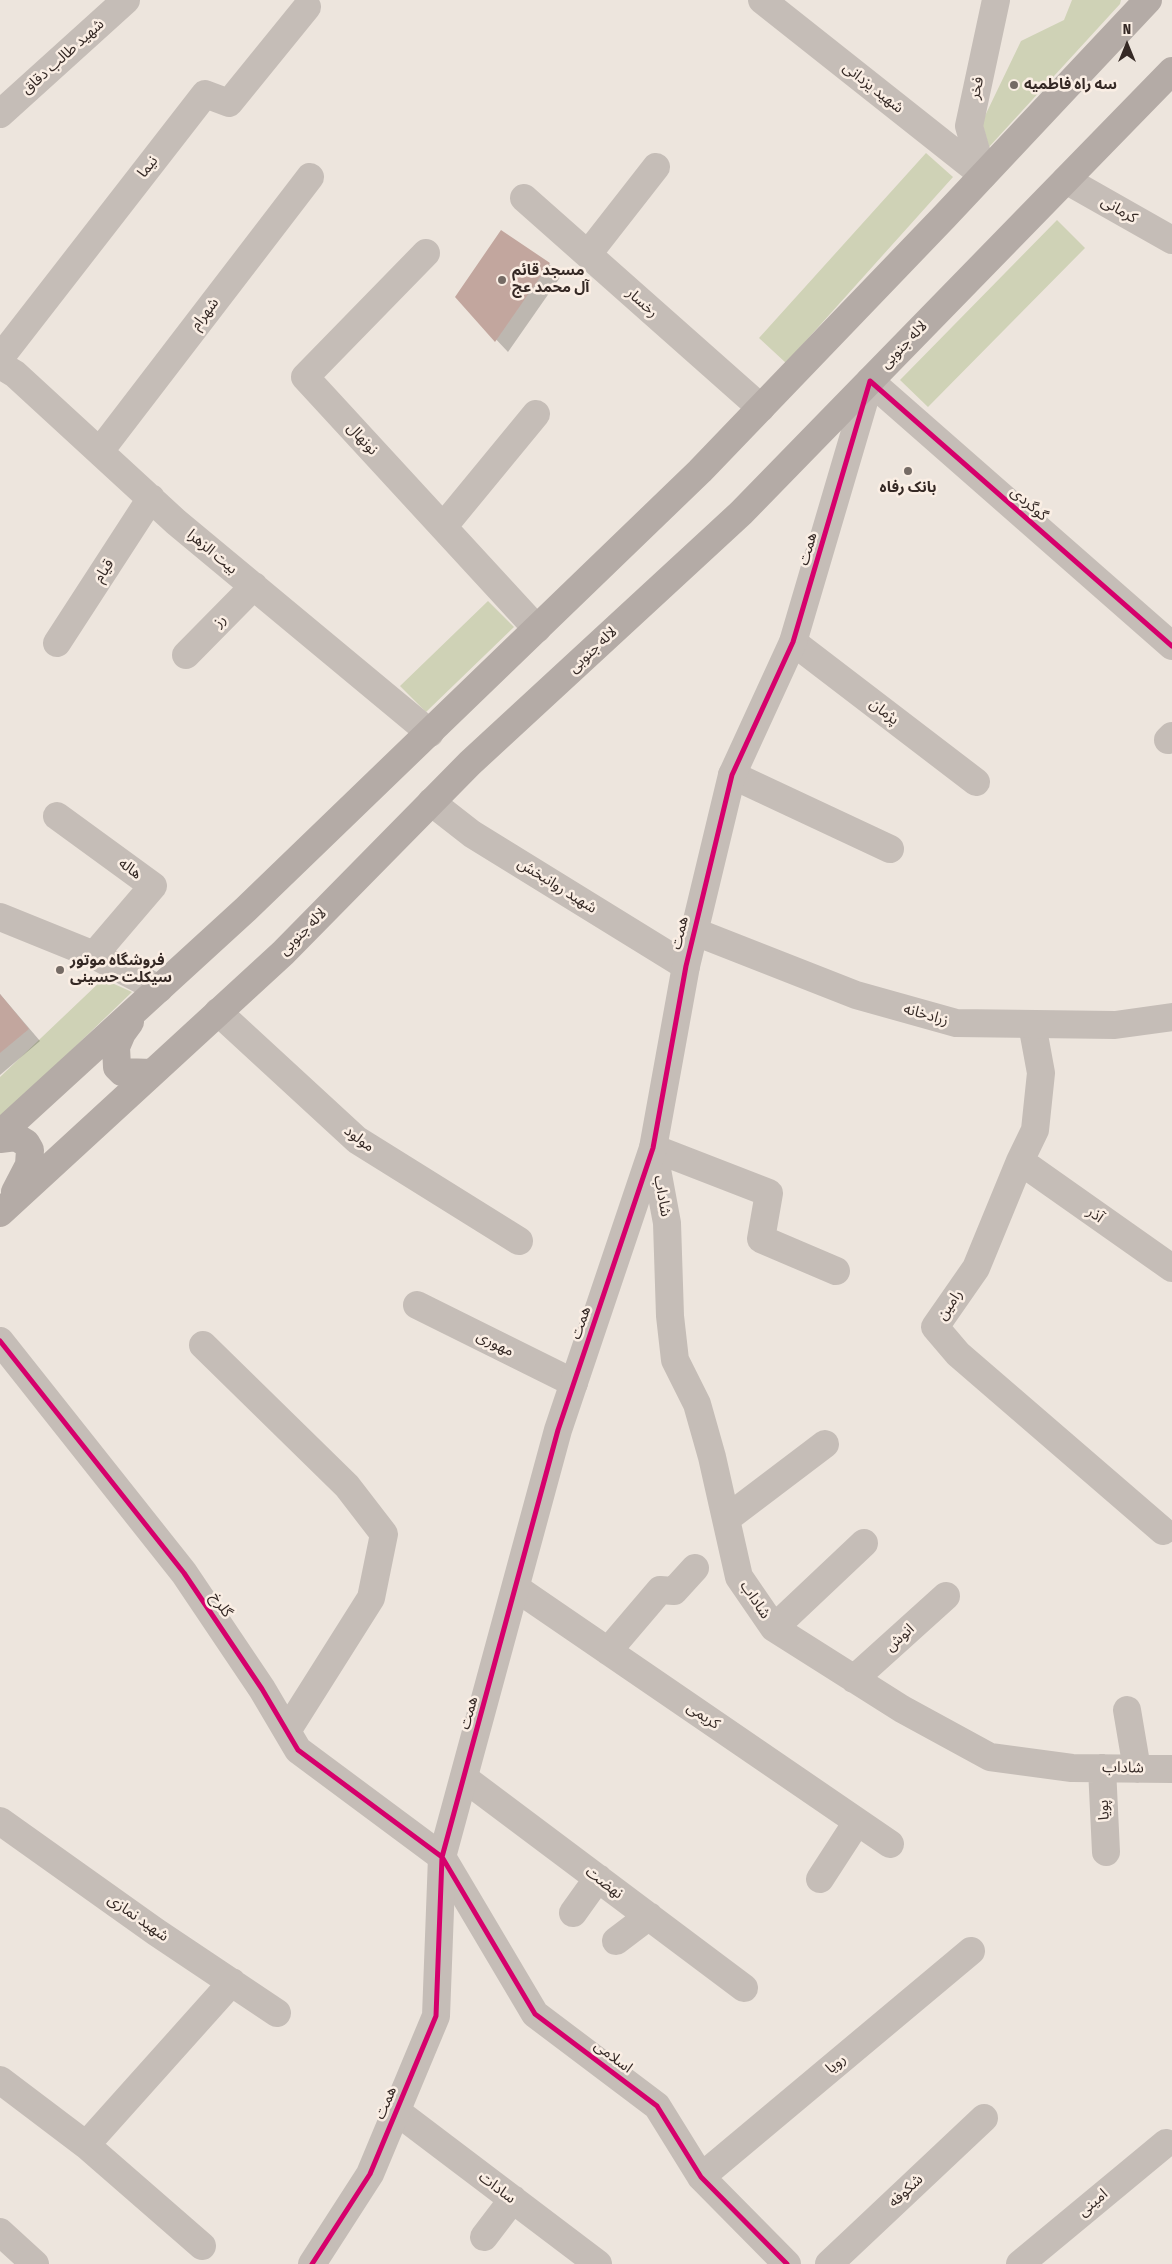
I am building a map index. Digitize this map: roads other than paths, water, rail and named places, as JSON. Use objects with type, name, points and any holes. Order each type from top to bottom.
[{"type":"main road","points":[[0,1134],[246,909],[700,471],[1148,0]]},
{"type":"main road","name":"لاله جنوبی","points":[[5,1208],[283,953],[470,763],[741,513],[1172,71]]},
{"type":"main road","points":[[152,995],[122,1033],[116,1047],[115,1058],[117,1067],[122,1072],[152,1073]]},
{"type":"main road","points":[[0,1140],[16,1137],[26,1143],[30,1150],[29,1165],[5,1208]]},
{"type":"street","name":"شهید طالب دقاق","points":[[0,114],[126,0]]},
{"type":"street","name":"شهید یزدانی","points":[[762,0],[983,175]]},
{"type":"street","name":"فخر","points":[[983,175],[969,126],[996,0]]},
{"type":"street","name":"نیما","points":[[0,358],[205,94],[229,103],[307,7]]},
{"type":"street","points":[[588,254],[656,167]]},
{"type":"street","name":"شهرام","points":[[100,451],[310,177]]},
{"type":"street","name":"کرمانی","points":[[1066,180],[1172,240]]},
{"type":"street","name":"رخسار","points":[[524,198],[761,408]]},
{"type":"street","name":"نونهال","points":[[426,253],[305,377],[537,629]]},
{"type":"street","name":"بیت الزهرا","points":[[0,365],[15,374],[151,498],[430,733]]},
{"type":"street","name":"همت","points":[[312,2264],[370,2174],[436,2016],[442,1857],[558,1430],[653,1148],[693,931],[732,775],[793,642],[870,381]]},
{"type":"street","name":"گوگردی","points":[[870,381],[1172,646]]},
{"type":"street","points":[[443,527],[536,414]]},
{"type":"street","name":"قیام","points":[[57,643],[151,498]]},
{"type":"street","name":"رز","points":[[186,655],[254,586]]},
{"type":"street","name":"پژمان","points":[[793,642],[976,782]]},
{"type":"street","points":[[732,775],[890,849]]},
{"type":"street","name":"شهید روانبخش","points":[[431,802],[472,834],[686,966]]},
{"type":"street","name":"هاله","points":[[57,816],[153,886],[94,955]]},
{"type":"street","points":[[0,917],[94,955],[152,995]]},
{"type":"street","name":"زرادخانه","points":[[693,931],[856,995],[956,1023],[1115,1025],[1172,1017]]},
{"type":"street","name":"مولود","points":[[218,1012],[357,1140],[519,1241]]},
{"type":"street","name":"رامین","points":[[1032,1024],[1041,1073],[1035,1130],[1020,1161],[976,1268],[936,1327],[958,1354],[1163,1531]]},
{"type":"street","points":[[653,1148],[769,1193],[761,1239],[836,1271]]},
{"type":"street","name":"شاداب","points":[[653,1148],[667,1223],[670,1316],[675,1360],[697,1404],[712,1457],[739,1577],[774,1628],[902,1709],[990,1757],[1072,1768],[1172,1769]]},
{"type":"street","name":"آذر","points":[[1020,1161],[1172,1268]]},
{"type":"street","name":"مهوری","points":[[417,1305],[574,1383]]},
{"type":"street","name":"گلرخ","points":[[0,1341],[184,1573],[262,1689],[298,1750],[442,1857]]},
{"type":"street","points":[[203,1345],[347,1486],[384,1534],[371,1598],[287,1731]]},
{"type":"street","points":[[726,1519],[825,1444]]},
{"type":"street","points":[[774,1628],[864,1543]]},
{"type":"street","points":[[608,1651],[660,1590],[674,1591],[694,1568]]},
{"type":"street","name":"کریمی","points":[[516,1588],[890,1844]]},
{"type":"street","name":"انوش","points":[[854,1679],[946,1596]]},
{"type":"street","points":[[1127,1710],[1137,1769]]},
{"type":"street","name":"پویا","points":[[1102,1768],[1106,1852]]},
{"type":"street","name":"نهضت","points":[[464,1778],[744,1988]]},
{"type":"street","name":"شهید نمازی","points":[[0,1821],[156,1932],[277,2013]]},
{"type":"street","points":[[820,1879],[857,1822]]},
{"type":"street","name":"اسلامی","points":[[442,1857],[535,2014],[657,2106],[701,2177],[787,2264]]},
{"type":"street","points":[[573,1913],[598,1878]]},
{"type":"street","points":[[616,1941],[649,1916]]},
{"type":"street","name":"رویا","points":[[701,2177],[971,1951]]},
{"type":"street","points":[[86,2145],[232,1982]]},
{"type":"street","points":[[0,2080],[86,2145],[202,2246]]},
{"type":"street","name":"سادات","points":[[396,2111],[598,2264]]},
{"type":"street","name":"شکوفه","points":[[828,2264],[984,2118]]},
{"type":"street","name":"امینی","points":[[1020,2264],[1166,2143]]},
{"type":"street","points":[[484,2237],[513,2199]]},
{"type":"street","points":[[0,2232],[34,2264]]},
{"type":"place","name":"سه راه فاطمیه","points":[[1014,85]]},
{"type":"place","name":"مسجد قائم آل محمد عج","points":[[502,280]]},
{"type":"place","name":"بانک رفاه","points":[[908,471]]},
{"type":"place","name":"فروشگاه موتور سیکلت حسینی","points":[[60,970]]}]
